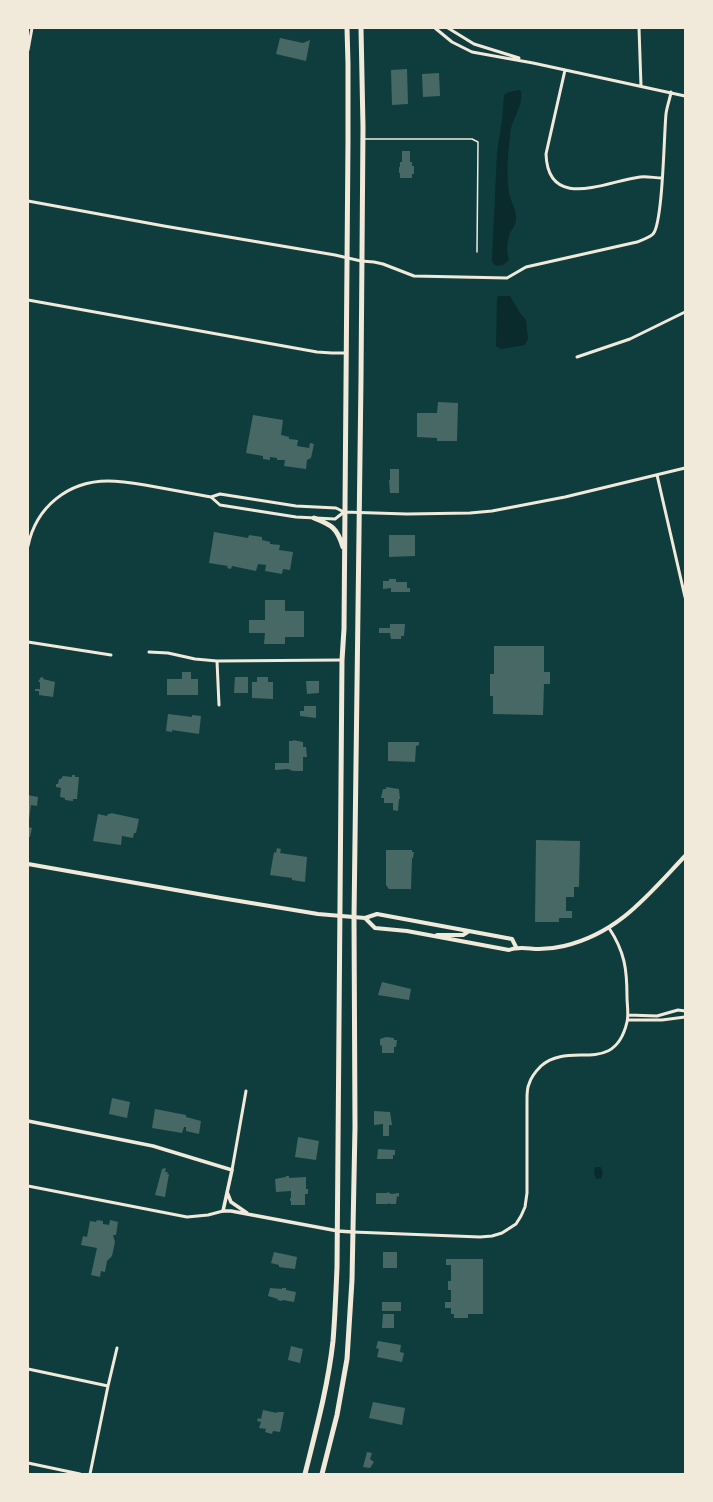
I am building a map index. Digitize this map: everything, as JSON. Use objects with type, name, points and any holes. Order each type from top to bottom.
[{"type":"highway","points":[[305,1474],[323,1400],[333,1341],[338,1230],[342,660],[344,629],[347,258],[347,28]]},
{"type":"highway","points":[[322,1474],[337,1414],[347,1359],[351,1307],[355,1105],[354,917],[362,138],[361,28]]},
{"type":"highway","points":[[314,518],[329,524],[334,528],[340,537],[344,552]]},
{"type":"main road","points":[[365,918],[375,928],[407,931],[509,950],[516,947],[541,949],[561,947],[586,939],[609,928],[644,900],[685,856]]},
{"type":"main road","points":[[28,864],[221,898],[340,916],[365,918],[377,914],[512,939],[516,947]]},
{"type":"main road","points":[[431,936],[463,935],[469,931]]},
{"type":"street","points":[[28,50],[32,28]]},
{"type":"street","points":[[435,28],[452,42],[472,52],[533,62]]},
{"type":"street","points":[[448,28],[474,44],[533,62],[685,96]]},
{"type":"street","points":[[639,28],[641,86]]},
{"type":"street","points":[[565,70],[546,154],[548,169],[554,181],[561,186],[577,190],[642,177],[662,178]]},
{"type":"street","points":[[28,201],[347,258],[361,262],[374,262],[414,276],[507,278],[526,267],[637,242],[653,234],[656,228],[660,205],[666,112],[672,92]]},
{"type":"street","points":[[28,300],[317,352],[346,353]]},
{"type":"street","points":[[577,357],[630,339],[685,312]]},
{"type":"street","points":[[28,546],[34,526],[48,506],[60,495],[84,484],[98,482],[120,481],[211,497],[220,494],[296,506],[336,508],[344,512],[465,513],[492,511],[565,497],[685,468]]},
{"type":"street","points":[[657,475],[685,597]]},
{"type":"street","points":[[211,497],[220,505],[269,514],[335,519],[344,512]]},
{"type":"street","points":[[28,642],[111,655]]},
{"type":"street","points":[[148,652],[168,653],[195,659],[217,661],[342,660]]},
{"type":"street","points":[[217,661],[219,705]]},
{"type":"street","points":[[28,1186],[187,1217],[231,1211],[353,1232],[480,1237],[502,1233],[516,1224],[525,1207],[527,1193],[527,1099],[529,1083],[533,1074],[544,1063],[553,1058],[564,1056],[599,1055],[612,1048],[620,1040],[628,1020],[626,966],[618,944],[609,928]]},
{"type":"street","points":[[628,1015],[657,1016],[678,1010],[685,1011]]},
{"type":"street","points":[[628,1020],[662,1020],[685,1017]]},
{"type":"street","points":[[223,1211],[246,1091]]},
{"type":"street","points":[[28,1121],[153,1146],[232,1170]]},
{"type":"street","points":[[227,1192],[230,1201],[233,1204],[250,1214]]},
{"type":"street","points":[[90,1474],[117,1348]]},
{"type":"street","points":[[28,1369],[108,1386]]},
{"type":"street","points":[[28,1463],[80,1474]]},
{"type":"lane","points":[[362,138],[472,139],[478,142],[477,252]]},
{"type":"water","points":[[521,91],[521,102],[511,129],[508,164],[509,193],[516,213],[516,221],[508,239],[507,250],[509,260],[503,265],[496,266],[492,262],[492,259],[497,152],[504,95],[509,92]]},
{"type":"water","points":[[498,296],[510,296],[526,320],[528,339],[525,345],[501,349],[496,346]]},
{"type":"water","points":[[595,1167],[601,1167],[603,1174],[602,1178],[596,1179],[594,1175]]},
{"type":"building","points":[[280,38],[303,43],[310,40],[306,61],[276,54]]},
{"type":"building","points":[[407,69],[408,104],[392,105],[391,70]]},
{"type":"building","points":[[439,73],[440,96],[423,97],[422,74]]},
{"type":"building","points":[[402,151],[410,151],[410,162],[412,162],[412,166],[414,166],[414,174],[412,174],[412,178],[400,178],[399,167],[400,162],[402,162]]},
{"type":"building","points":[[438,402],[458,403],[457,441],[437,441],[437,438],[417,437],[417,413],[437,413]]},
{"type":"building","points":[[253,415],[283,420],[281,435],[289,437],[289,439],[298,440],[297,446],[309,448],[310,443],[314,444],[311,458],[307,460],[306,469],[284,466],[285,460],[277,460],[277,458],[270,457],[270,460],[263,459],[263,456],[246,453]]},
{"type":"building","points":[[390,469],[399,469],[399,493],[390,493]]},
{"type":"building","points":[[214,532],[248,538],[249,535],[262,537],[262,540],[270,542],[270,544],[280,545],[279,550],[293,552],[290,570],[283,569],[282,574],[265,571],[266,565],[258,564],[256,571],[232,566],[231,569],[227,568],[228,566],[209,563]]},
{"type":"building","points":[[389,535],[415,535],[415,556],[389,557]]},
{"type":"building","points":[[389,579],[396,579],[396,582],[407,582],[407,588],[410,588],[410,592],[391,592],[391,588],[383,589],[383,581],[389,581]]},
{"type":"building","points":[[265,600],[285,600],[285,611],[304,611],[304,637],[285,637],[285,644],[264,644],[265,633],[249,633],[249,620],[265,620]]},
{"type":"building","points":[[390,624],[405,624],[404,636],[401,636],[401,639],[391,639],[390,633],[379,633],[379,628],[390,628]]},
{"type":"building","points":[[494,646],[544,646],[544,672],[550,672],[550,684],[544,684],[543,715],[493,714],[493,696],[490,696],[490,674],[494,674]]},
{"type":"building","points":[[182,672],[191,672],[191,679],[198,679],[198,695],[167,695],[167,679],[182,679]]},
{"type":"building","points":[[41,677],[44,678],[43,679],[55,682],[53,697],[39,695],[39,691],[35,691],[35,689],[40,689],[40,682],[38,682]]},
{"type":"building","points":[[235,677],[248,677],[248,693],[234,693]]},
{"type":"building","points":[[257,677],[268,677],[268,682],[273,682],[273,699],[252,698],[252,682],[257,682]]},
{"type":"building","points":[[306,681],[319,681],[319,693],[307,694]]},
{"type":"building","points":[[304,706],[316,706],[316,718],[300,716],[300,711],[304,711]]},
{"type":"building","points":[[168,714],[192,717],[192,715],[201,716],[199,734],[172,730],[172,732],[166,731]]},
{"type":"building","points":[[293,740],[303,742],[303,747],[306,747],[307,757],[303,757],[303,771],[293,771],[288,769],[275,770],[275,763],[289,763],[289,741]]},
{"type":"building","points":[[388,742],[419,742],[419,745],[416,746],[415,762],[388,761]]},
{"type":"building","points":[[72,775],[79,777],[77,799],[73,799],[73,801],[65,800],[65,798],[60,797],[61,788],[56,787],[59,779],[63,776],[72,777]]},
{"type":"building","points":[[386,787],[399,789],[400,799],[398,811],[393,810],[393,803],[384,803],[384,798],[381,798],[383,789],[386,789]]},
{"type":"building","points":[[28,795],[38,797],[37,806],[31,805],[29,820]]},
{"type":"building","points":[[111,813],[139,819],[136,833],[134,833],[133,838],[122,836],[121,845],[93,841],[98,814],[107,816]]},
{"type":"building","points":[[28,827],[32,828],[30,837],[28,837]]},
{"type":"building","points":[[536,840],[580,841],[579,887],[574,887],[574,897],[566,897],[566,911],[572,911],[572,918],[559,918],[559,922],[535,922]]},
{"type":"building","points":[[277,848],[281,849],[280,853],[307,857],[305,882],[292,880],[292,878],[270,875],[274,852],[276,853]]},
{"type":"building","points":[[386,850],[412,850],[412,852],[414,852],[412,858],[411,889],[389,889],[386,885]]},
{"type":"building","points":[[382,982],[411,989],[409,1000],[378,995]]},
{"type":"building","points":[[386,1037],[397,1040],[396,1047],[394,1047],[394,1053],[382,1053],[380,1039]]},
{"type":"building","points":[[112,1098],[130,1102],[127,1118],[109,1114]]},
{"type":"building","points":[[155,1109],[186,1115],[186,1117],[201,1121],[199,1134],[186,1131],[186,1127],[184,1127],[182,1133],[152,1128]]},
{"type":"building","points":[[374,1111],[390,1112],[392,1125],[389,1125],[389,1136],[383,1136],[383,1124],[374,1125]]},
{"type":"building","points":[[298,1137],[319,1141],[316,1160],[295,1157]]},
{"type":"building","points":[[378,1149],[395,1150],[393,1159],[377,1159]]},
{"type":"building","points":[[166,1168],[165,1172],[168,1172],[167,1174],[169,1174],[165,1197],[155,1195],[162,1169]]},
{"type":"building","points":[[289,1176],[289,1178],[306,1177],[306,1189],[308,1189],[308,1194],[305,1194],[305,1205],[291,1205],[291,1191],[276,1192],[275,1179]]},
{"type":"building","points":[[388,1192],[391,1194],[399,1193],[396,1204],[376,1204],[376,1193]]},
{"type":"building","points":[[97,1220],[103,1221],[103,1224],[109,1225],[110,1220],[118,1222],[116,1235],[113,1235],[115,1242],[112,1256],[107,1261],[105,1272],[101,1271],[100,1277],[91,1275],[97,1248],[81,1245],[83,1236],[87,1237],[90,1221],[96,1222]]},
{"type":"building","points":[[274,1252],[297,1257],[295,1269],[279,1267],[279,1265],[271,1263]]},
{"type":"building","points":[[383,1252],[397,1252],[397,1268],[383,1268]]},
{"type":"building","points":[[446,1259],[483,1259],[483,1314],[468,1314],[468,1318],[454,1318],[454,1314],[451,1314],[451,1308],[445,1308],[445,1302],[451,1302],[451,1290],[448,1290],[448,1281],[451,1281],[451,1265],[446,1265]]},
{"type":"building","points":[[270,1288],[286,1288],[286,1290],[296,1292],[294,1302],[277,1300],[278,1299],[268,1296]]},
{"type":"building","points":[[382,1302],[401,1302],[401,1311],[382,1311]]},
{"type":"building","points":[[383,1314],[394,1314],[394,1328],[382,1328]]},
{"type":"building","points":[[378,1341],[401,1345],[400,1352],[404,1353],[402,1362],[377,1357],[379,1349],[376,1348]]},
{"type":"building","points":[[291,1346],[303,1349],[300,1363],[288,1360]]},
{"type":"building","points":[[373,1402],[405,1408],[402,1425],[369,1418]]},
{"type":"building","points":[[263,1410],[277,1413],[284,1412],[280,1432],[273,1431],[272,1434],[265,1432],[266,1429],[259,1428],[261,1422],[257,1421],[258,1418],[261,1419]]},
{"type":"building","points":[[367,1452],[372,1453],[370,1459],[374,1462],[370,1468],[363,1467]]}]
